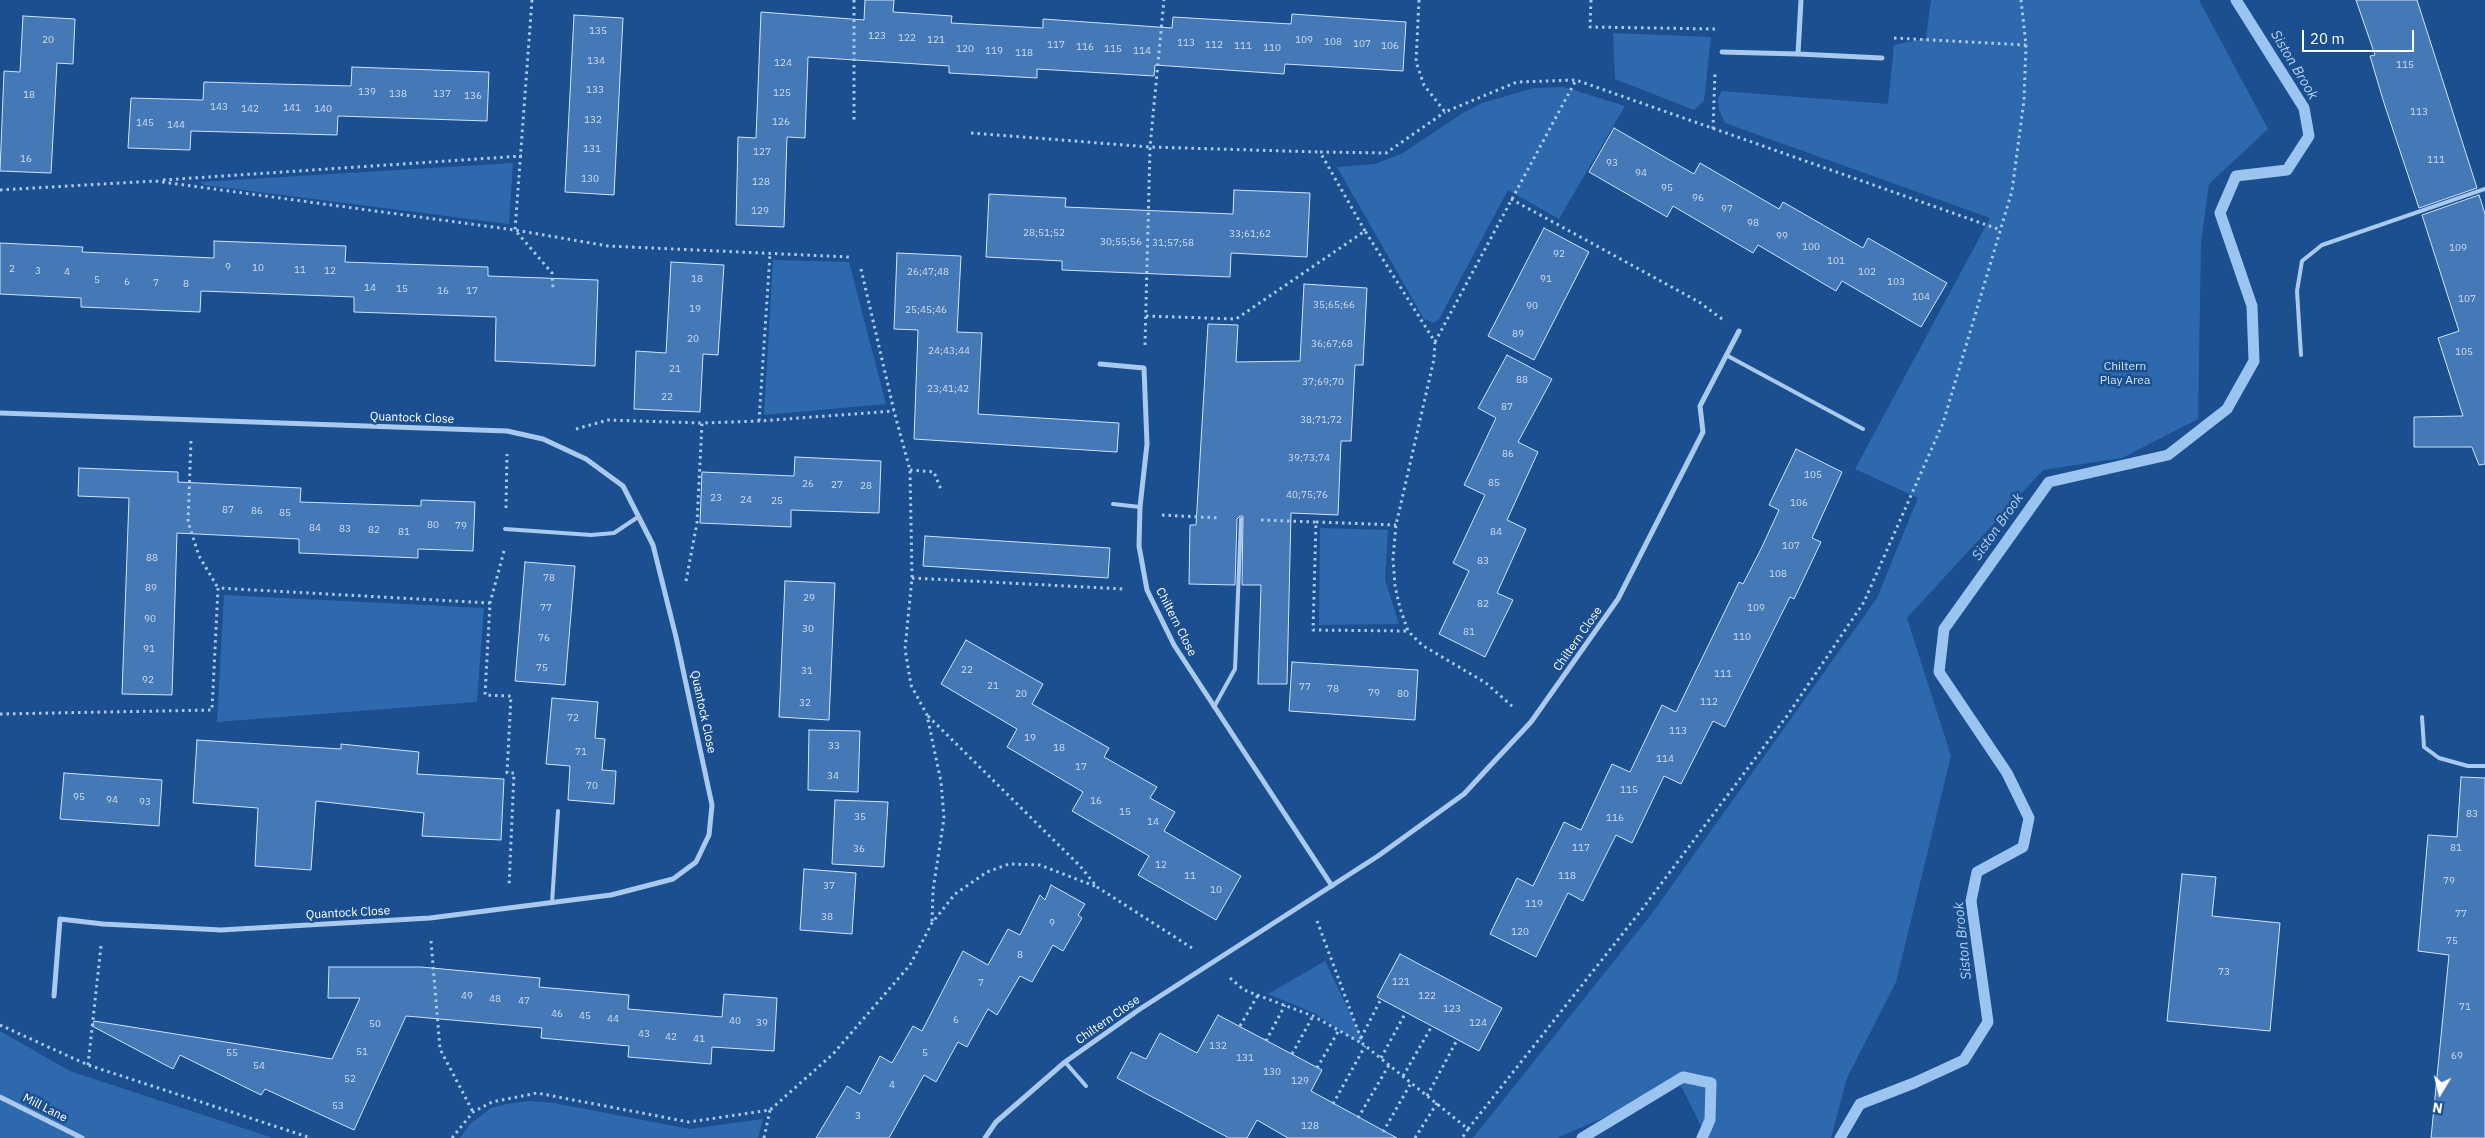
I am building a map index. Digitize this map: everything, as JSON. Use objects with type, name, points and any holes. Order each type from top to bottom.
[{"type":"street","points":[[1798,54],[1801,0]]},
{"type":"street","points":[[1722,52],[1882,58]]},
{"type":"street","name":"Chiltern Close","points":[[985,1138],[996,1122],[1065,1062],[1140,1009],[1332,886],[1464,794],[1531,722],[1618,599],[1703,432],[1700,406],[1739,331]]},
{"type":"street","points":[[1100,364],[1144,368]]},
{"type":"street","name":"Chiltern Close","points":[[1144,368],[1147,444],[1140,507],[1139,546],[1147,590],[1174,645],[1332,886]]},
{"type":"street","name":"Quantock Close","points":[[0,413],[507,431],[543,439],[586,459],[623,486],[653,545],[676,637],[712,805],[709,835],[696,862],[673,879],[611,895],[430,918],[221,930],[103,924],[60,919],[54,996]]},
{"type":"street","name":"Mill Lane","points":[[0,1097],[82,1138]]},
{"type":"lane","points":[[2301,356],[2297,291],[2302,261],[2322,245],[2485,190]]},
{"type":"lane","points":[[1726,355],[1863,429]]},
{"type":"lane","points":[[1113,504],[1140,507]]},
{"type":"lane","points":[[505,529],[591,535],[614,533],[638,517]]},
{"type":"lane","points":[[1214,707],[1235,669],[1241,519]]},
{"type":"lane","points":[[2422,717],[2424,747],[2439,758],[2468,766],[2485,766]]},
{"type":"lane","points":[[552,903],[558,811]]},
{"type":"lane","points":[[1065,1062],[1086,1086]]},
{"type":"path","points":[[532,0],[522,156],[515,230],[552,273],[553,288]]},
{"type":"path","points":[[854,0],[854,123]]},
{"type":"path","points":[[1144,368],[1150,147],[1164,0]]},
{"type":"path","points":[[1419,0],[1416,62],[1424,85],[1445,112]]},
{"type":"path","points":[[1591,0],[1590,27],[1720,30]]},
{"type":"path","points":[[1462,1138],[1643,908],[1787,716],[1864,602],[1914,493],[1943,423],[2012,191],[2024,100],[2026,45],[2021,0]]},
{"type":"path","points":[[1876,58],[1884,38],[1926,38],[2026,45]]},
{"type":"path","points":[[1713,129],[1716,62],[1722,52]]},
{"type":"path","points":[[971,133],[1150,147],[1386,153],[1445,112],[1518,82],[1576,80],[2001,230]]},
{"type":"path","points":[[1531,722],[1486,683],[1422,645],[1408,631],[1395,586],[1393,558],[1396,525],[1434,359],[1434,342],[1576,80]]},
{"type":"path","points":[[1320,152],[1365,231],[1434,342]]},
{"type":"path","points":[[0,190],[522,156]]},
{"type":"path","points":[[155,181],[515,230],[608,246],[849,257]]},
{"type":"path","points":[[1511,199],[1699,302],[1739,331]]},
{"type":"path","points":[[1146,316],[1236,319],[1365,231]]},
{"type":"path","points":[[759,421],[770,254]]},
{"type":"path","points":[[861,269],[894,411],[910,470],[912,578],[905,649],[911,685],[927,715],[941,782],[944,818],[932,890],[932,923]]},
{"type":"path","points":[[543,439],[608,420],[702,423],[759,421],[894,411]]},
{"type":"path","points":[[0,714],[212,710],[218,588],[199,556],[188,522],[192,420]]},
{"type":"path","points":[[685,589],[697,523],[702,423]]},
{"type":"path","points":[[507,431],[505,549],[490,603],[485,695],[511,696],[506,773],[514,773],[509,868]]},
{"type":"path","points":[[910,470],[934,472],[942,492]]},
{"type":"path","points":[[1140,507],[1165,516],[1396,525]]},
{"type":"path","points":[[1316,522],[1313,630],[1408,631]]},
{"type":"path","points":[[912,578],[1147,590]]},
{"type":"path","points":[[218,588],[490,603]]},
{"type":"path","points":[[927,715],[1080,866],[1097,887]]},
{"type":"path","points":[[452,1138],[473,1112],[492,1102],[537,1092],[689,1122],[770,1110],[834,1054],[910,964],[932,923],[955,894],[987,872],[1009,864],[1040,865],[1097,887],[1214,963],[1244,990],[1313,1016],[1364,1045],[1468,1129]]},
{"type":"path","points":[[1309,899],[1364,1045]]},
{"type":"path","points":[[430,918],[440,1049],[473,1112]]},
{"type":"path","points":[[88,1065],[103,924]]},
{"type":"path","points":[[1240,1026],[1258,995]]},
{"type":"path","points":[[1361,1038],[1381,999]]},
{"type":"path","points":[[1266,1041],[1285,1006]]},
{"type":"path","points":[[1381,1058],[1406,1012]]},
{"type":"path","points":[[1292,1054],[1313,1016]]},
{"type":"path","points":[[0,1025],[88,1065],[311,1138]]},
{"type":"path","points":[[1403,1076],[1432,1026]]},
{"type":"path","points":[[1317,1068],[1339,1030]]},
{"type":"path","points":[[1427,1096],[1457,1040]]},
{"type":"path","points":[[1333,1104],[1364,1045]]},
{"type":"path","points":[[1358,1118],[1389,1064]]},
{"type":"path","points":[[1384,1132],[1411,1083]]},
{"type":"path","points":[[1415,1138],[1437,1103]]},
{"type":"path","points":[[764,1138],[770,1110]]},
{"type":"green space","name":"Chiltern Play Area","points":[[1931,0],[2199,0],[2268,129],[2209,184],[2201,242],[2198,419],[2122,458],[2043,470],[1907,618],[1951,756],[1896,982],[1847,1078],[1831,1138],[1707,1138],[1680,1084],[1557,1138],[1473,1138],[1653,912],[1877,598],[1918,498],[1855,469],[1990,218],[1725,123],[1719,110],[1718,99],[1722,91],[1888,104],[1894,45],[1926,38]]},
{"type":"green space","points":[[1613,33],[1711,37],[1704,101],[1694,110],[1615,79]]},
{"type":"green space","points":[[1564,87],[1625,106],[1559,219],[1508,190],[1439,319],[1434,323],[1424,319],[1337,167],[1375,164],[1403,153],[1461,114],[1482,103],[1534,88]]},
{"type":"green space","points":[[513,163],[509,224],[204,185],[200,182]]},
{"type":"green space","points":[[773,260],[849,262],[886,404],[764,415]]},
{"type":"green space","points":[[1320,528],[1388,530],[1385,580],[1399,624],[1319,625]]},
{"type":"green space","points":[[224,595],[484,608],[477,702],[217,722]]},
{"type":"green space","points":[[1325,961],[1363,1040],[1359,1043],[1314,1013],[1268,994]]},
{"type":"green space","points":[[0,1031],[70,1071],[273,1138],[0,1138]]},
{"type":"green space","points":[[529,1101],[554,1103],[690,1129],[763,1119],[758,1138],[460,1138],[470,1124],[491,1108]]},
{"type":"building","points":[[865,0],[894,0],[893,12],[952,16],[951,23],[1043,28],[1043,19],[1172,28],[1173,17],[1291,24],[1292,14],[1406,22],[1403,71],[1285,64],[1284,74],[1155,65],[1154,76],[1037,69],[1037,78],[949,73],[949,66],[808,57],[805,138],[787,137],[784,227],[736,225],[738,137],[756,138],[761,12],[864,20]]},
{"type":"building","points":[[2356,0],[2417,0],[2477,188],[2419,208],[2384,103],[2370,56],[2375,55]]},
{"type":"building","points":[[574,15],[623,18],[614,195],[565,192]]},
{"type":"building","points":[[23,16],[75,19],[73,64],[57,63],[51,173],[0,171],[4,71],[20,72]]},
{"type":"building","points":[[352,67],[489,72],[487,121],[338,116],[337,135],[191,131],[190,150],[128,148],[131,98],[203,100],[204,82],[351,86]]},
{"type":"building","points":[[1614,128],[1694,174],[1700,163],[1779,209],[1783,202],[1863,248],[1868,238],[1947,283],[1921,327],[1842,281],[1836,291],[1758,245],[1753,253],[1673,206],[1667,217],[1589,172]]},
{"type":"building","points":[[1234,190],[1310,193],[1307,257],[1231,253],[1230,277],[1062,270],[1062,261],[986,257],[989,194],[1066,198],[1065,207],[1233,214]]},
{"type":"building","points":[[2479,195],[2485,214],[2485,464],[2479,465],[2472,447],[2414,447],[2414,417],[2463,416],[2438,338],[2459,331],[2422,215]]},
{"type":"building","points":[[1544,228],[1589,252],[1534,360],[1488,336]]},
{"type":"building","points":[[214,241],[346,246],[345,262],[488,267],[488,276],[598,280],[595,366],[495,361],[496,317],[354,312],[354,297],[201,291],[200,312],[81,307],[81,298],[0,294],[0,243],[83,247],[82,252],[214,258]]},
{"type":"building","points":[[897,253],[961,256],[957,332],[982,333],[978,414],[1119,423],[1117,452],[914,439],[918,330],[894,329]]},
{"type":"building","points":[[671,262],[724,265],[718,355],[703,354],[700,412],[634,409],[636,351],[666,353]]},
{"type":"building","points":[[1304,284],[1367,288],[1363,365],[1355,365],[1351,441],[1341,441],[1338,515],[1291,513],[1287,684],[1258,684],[1261,585],[1242,585],[1243,516],[1237,519],[1235,585],[1189,584],[1190,525],[1196,525],[1208,324],[1238,325],[1236,362],[1300,361]]},
{"type":"building","points":[[1507,355],[1552,379],[1518,442],[1538,452],[1507,520],[1526,529],[1497,593],[1513,600],[1485,657],[1439,634],[1469,571],[1453,563],[1485,495],[1464,485],[1496,418],[1478,408]]},
{"type":"building","points":[[1796,449],[1842,472],[1812,538],[1821,542],[1794,599],[1790,597],[1725,727],[1713,721],[1681,784],[1664,776],[1632,843],[1616,835],[1583,901],[1568,893],[1536,957],[1490,934],[1517,878],[1533,886],[1564,822],[1581,830],[1612,764],[1630,772],[1662,705],[1676,712],[1739,582],[1743,584],[1779,510],[1769,505]]},
{"type":"building","points":[[795,457],[881,461],[879,513],[791,510],[791,527],[700,523],[702,472],[794,476]]},
{"type":"building","points":[[79,468],[178,472],[178,482],[301,488],[300,502],[421,506],[421,500],[475,502],[473,551],[418,549],[418,558],[299,553],[299,539],[177,533],[172,695],[122,694],[129,498],[78,496]]},
{"type":"building","points":[[925,536],[1110,548],[1108,578],[923,566]]},
{"type":"building","points":[[525,562],[575,566],[565,685],[515,681]]},
{"type":"building","points":[[785,581],[835,583],[829,720],[779,717]]},
{"type":"building","points":[[966,640],[1043,684],[1032,704],[1109,748],[1104,757],[1157,787],[1150,798],[1175,812],[1164,831],[1241,876],[1216,920],[1138,875],[1149,856],[1072,811],[1083,792],[1007,747],[1017,729],[941,684]]},
{"type":"building","points":[[1292,662],[1418,670],[1415,720],[1289,711]]},
{"type":"building","points":[[552,698],[598,702],[595,738],[605,739],[602,770],[616,771],[614,804],[568,800],[570,766],[546,764]]},
{"type":"building","points":[[809,730],[860,731],[858,792],[808,790]]},
{"type":"building","points":[[197,740],[341,749],[341,744],[419,752],[417,774],[504,779],[501,840],[422,836],[424,813],[316,801],[311,870],[255,866],[258,808],[193,803]]},
{"type":"building","points":[[64,773],[162,780],[159,826],[60,819]]},
{"type":"building","points":[[2461,777],[2485,778],[2485,1138],[2431,1138],[2449,955],[2418,951],[2428,835],[2457,837]]},
{"type":"building","points":[[835,800],[888,802],[884,867],[832,864]]},
{"type":"building","points":[[804,869],[856,873],[852,934],[800,930]]},
{"type":"building","points":[[2182,874],[2216,877],[2212,916],[2280,923],[2270,1031],[2167,1021]]},
{"type":"building","points":[[1051,885],[1085,904],[1078,915],[1082,918],[1063,951],[1053,945],[1032,982],[1020,976],[997,1015],[988,1009],[967,1047],[958,1042],[936,1082],[924,1075],[889,1138],[816,1138],[847,1086],[860,1094],[880,1056],[892,1063],[913,1026],[922,1031],[963,951],[988,965],[1008,929],[1020,935],[1040,895],[1045,900]]},
{"type":"building","points":[[1400,954],[1502,1008],[1479,1051],[1377,997]]},
{"type":"building","points":[[329,967],[421,967],[540,978],[539,987],[629,995],[628,1009],[722,1017],[724,994],[777,998],[774,1051],[712,1047],[711,1064],[628,1057],[629,1046],[541,1038],[542,1028],[406,1016],[354,1130],[265,1089],[261,1095],[180,1055],[173,1069],[92,1026],[94,1021],[332,1059],[360,998],[328,998]]},
{"type":"building","points":[[1218,1015],[1322,1070],[1311,1091],[1397,1138],[1288,1138],[1257,1120],[1247,1138],[1229,1138],[1117,1078],[1131,1052],[1146,1059],[1160,1033],[1197,1053]]},
{"type":"waterway","name":"Siston Brook","points":[[1840,1138],[1860,1104],[1914,1083],[1964,1060],[1988,1022],[1971,901],[1977,872],[2023,847],[2029,818],[2007,773],[1939,672],[1944,629],[2049,482],[2168,455],[2227,409],[2254,361],[2252,306],[2220,213],[2236,176],[2287,170],[2309,136],[2304,108],[2236,0]]},
{"type":"waterway","name":"Siston Brook","points":[[1582,1138],[1683,1077],[1711,1083],[1710,1120],[1702,1138]]}]
